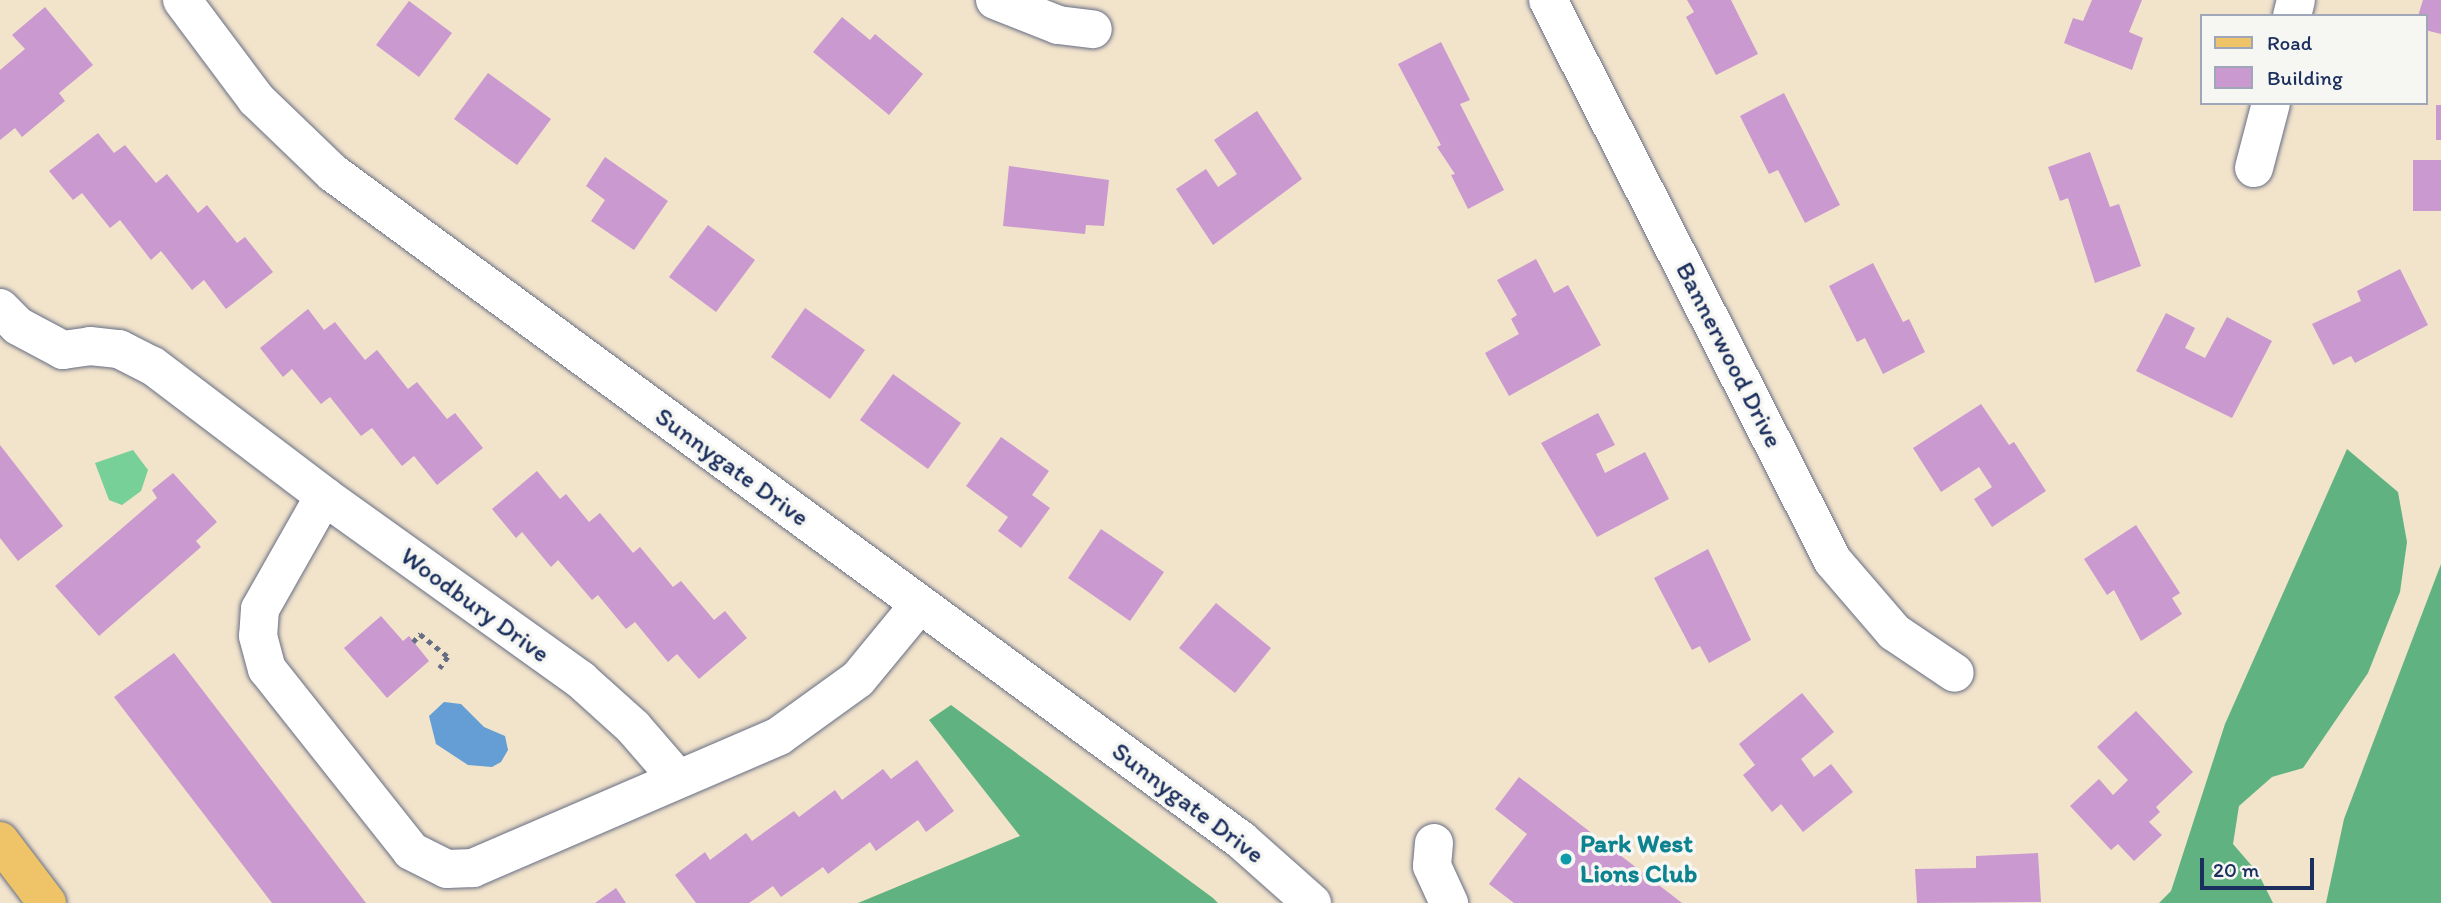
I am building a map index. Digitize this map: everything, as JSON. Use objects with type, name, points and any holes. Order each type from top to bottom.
[{"type":"main road","points":[[0,841],[47,903]]},
{"type":"street","name":"Sunnygate Drive","points":[[182,0],[256,99],[332,173],[1241,840],[1312,903]]},
{"type":"street","points":[[995,0],[1058,25],[1093,29]]},
{"type":"street","name":"Bannerwood Drive","points":[[1548,0],[1833,561],[1858,595],[1894,632],[1955,673]]},
{"type":"street","points":[[2254,168],[2270,105]]},
{"type":"street","name":"Woodbury Drive","points":[[0,308],[18,326],[63,350],[90,346],[138,356],[324,496],[582,681],[633,727],[678,779]]},
{"type":"street","points":[[324,496],[271,583],[260,608],[258,636],[267,669],[411,851],[447,869],[473,868],[779,736],[810,717],[858,679],[919,604]]},
{"type":"street","points":[[1434,843],[1432,866],[1449,903]]},
{"type":"path","points":[[414,642],[420,634],[448,657],[440,668]]},
{"type":"green space","points":[[2347,449],[2398,492],[2407,542],[2400,592],[2368,673],[2303,768],[2272,777],[2239,806],[2233,844],[2258,873],[2273,903],[2159,903],[2171,891],[2225,724]]},
{"type":"green space","points":[[133,450],[148,470],[141,491],[122,505],[109,500],[95,463]]},
{"type":"green space","points":[[2441,564],[2441,903],[2326,903],[2344,819]]},
{"type":"green space","points":[[951,705],[1218,903],[858,903],[1020,836],[929,720]]},
{"type":"water","points":[[444,702],[461,704],[484,727],[505,736],[508,750],[501,762],[492,767],[468,765],[436,744],[429,716]]},
{"type":"building","points":[[1687,0],[1731,0],[1758,54],[1716,75],[1686,17],[1694,12]]},
{"type":"building","points":[[2092,0],[2142,0],[2129,32],[2143,38],[2132,70],[2064,43],[2073,18],[2083,21]]},
{"type":"building","points":[[2423,0],[2441,0],[2441,34],[2427,30],[2427,14],[2419,14]]},
{"type":"building","points":[[409,1],[452,33],[419,77],[376,45]]},
{"type":"building","points":[[45,7],[93,65],[59,93],[65,101],[22,137],[15,128],[0,140],[0,70],[25,49],[12,35]]},
{"type":"building","points":[[842,17],[870,40],[875,34],[923,74],[889,115],[813,52]]},
{"type":"building","points":[[1441,42],[1470,100],[1460,104],[1504,190],[1468,209],[1451,175],[1455,174],[1437,147],[1441,145],[1398,64]]},
{"type":"building","points":[[488,73],[551,119],[517,165],[454,119]]},
{"type":"building","points":[[1784,93],[1840,205],[1805,223],[1778,170],[1769,174],[1740,116]]},
{"type":"building","points":[[2436,105],[2441,105],[2441,140],[2436,140]]},
{"type":"building","points":[[1257,111],[1302,179],[1213,245],[1176,189],[1206,169],[1218,187],[1237,174],[1214,140]]},
{"type":"building","points":[[98,133],[114,153],[125,145],[156,183],[167,174],[198,213],[207,205],[237,243],[245,237],[273,272],[226,309],[204,280],[192,290],[161,251],[151,260],[120,220],[110,228],[82,193],[73,200],[49,171]]},
{"type":"building","points":[[2090,152],[2110,207],[2119,204],[2141,266],[2095,283],[2068,198],[2060,201],[2048,167]]},
{"type":"building","points":[[605,157],[668,201],[634,250],[591,221],[605,200],[586,186]]},
{"type":"building","points":[[2413,160],[2441,160],[2441,211],[2413,211]]},
{"type":"building","points":[[1009,166],[1109,180],[1104,226],[1086,225],[1085,234],[1003,226]]},
{"type":"building","points":[[708,225],[755,260],[716,312],[669,277]]},
{"type":"building","points":[[1536,259],[1554,293],[1568,285],[1601,345],[1509,396],[1485,353],[1519,334],[1511,319],[1517,315],[1497,280]]},
{"type":"building","points":[[1873,263],[1903,322],[1909,319],[1925,352],[1883,374],[1865,338],[1857,342],[1829,286]]},
{"type":"building","points":[[2400,269],[2428,325],[2355,363],[2351,356],[2333,365],[2312,324],[2361,301],[2357,291]]},
{"type":"building","points":[[805,308],[865,350],[830,399],[771,357]]},
{"type":"building","points":[[308,309],[324,330],[335,322],[365,360],[377,350],[408,389],[417,382],[447,419],[455,413],[483,448],[437,485],[414,456],[402,466],[372,428],[361,436],[330,397],[321,404],[292,369],[283,377],[260,348]]},
{"type":"building","points":[[2166,313],[2195,328],[2185,348],[2205,358],[2227,317],[2272,341],[2232,418],[2136,371]]},
{"type":"building","points":[[893,374],[961,423],[928,469],[860,420]]},
{"type":"building","points":[[1981,404],[2009,445],[2014,442],[2046,491],[1992,527],[1974,499],[1992,487],[1979,467],[1941,492],[1913,448]]},
{"type":"building","points":[[1598,413],[1615,445],[1596,454],[1605,473],[1645,452],[1669,499],[1597,537],[1541,443]]},
{"type":"building","points":[[1001,437],[1049,471],[1032,495],[1050,508],[1021,548],[998,531],[1008,517],[966,486]]},
{"type":"building","points":[[0,445],[63,526],[18,561],[0,538]]},
{"type":"building","points":[[537,471],[560,499],[566,494],[589,522],[600,513],[633,553],[640,547],[673,587],[681,581],[714,620],[725,611],[747,638],[699,679],[677,654],[668,662],[635,622],[626,629],[598,595],[592,600],[558,560],[551,567],[522,532],[516,538],[492,509]]},
{"type":"building","points":[[173,473],[217,522],[196,541],[201,547],[99,636],[55,586],[157,498],[152,490]]},
{"type":"building","points":[[2136,525],[2180,593],[2172,598],[2182,614],[2141,641],[2114,590],[2107,595],[2084,559]]},
{"type":"building","points":[[1101,529],[1164,572],[1130,621],[1068,578]]},
{"type":"building","points":[[1708,549],[1751,640],[1709,663],[1700,646],[1692,650],[1654,578]]},
{"type":"building","points":[[1216,603],[1271,648],[1235,693],[1179,648]]},
{"type":"building","points":[[381,616],[403,641],[409,636],[429,661],[387,698],[344,648]]},
{"type":"building","points":[[174,653],[366,903],[272,903],[114,697]]},
{"type":"building","points":[[1802,693],[1834,732],[1801,759],[1814,777],[1831,764],[1853,792],[1803,832],[1781,804],[1772,812],[1743,775],[1755,765],[1739,744]]},
{"type":"building","points":[[2136,711],[2193,772],[2156,807],[2160,812],[2149,822],[2162,835],[2134,861],[2118,844],[2111,850],[2070,806],[2099,779],[2113,795],[2128,780],[2097,747]]},
{"type":"building","points":[[917,760],[954,811],[926,832],[918,820],[876,851],[870,842],[828,874],[823,867],[781,897],[773,886],[749,903],[696,903],[675,875],[705,852],[710,860],[746,833],[752,841],[794,811],[799,817],[835,790],[842,800],[883,769],[891,779]]},
{"type":"building","name":"Park West Lions Club","points":[[1519,777],[1682,903],[1514,903],[1489,884],[1527,834],[1495,809]]},
{"type":"building","points":[[2038,853],[2041,902],[1917,903],[1915,869],[1976,868],[1976,856]]},
{"type":"building","points":[[616,888],[626,903],[595,903]]},
{"type":"place","name":"Park West Lions Club","points":[[1566,859]]}]
